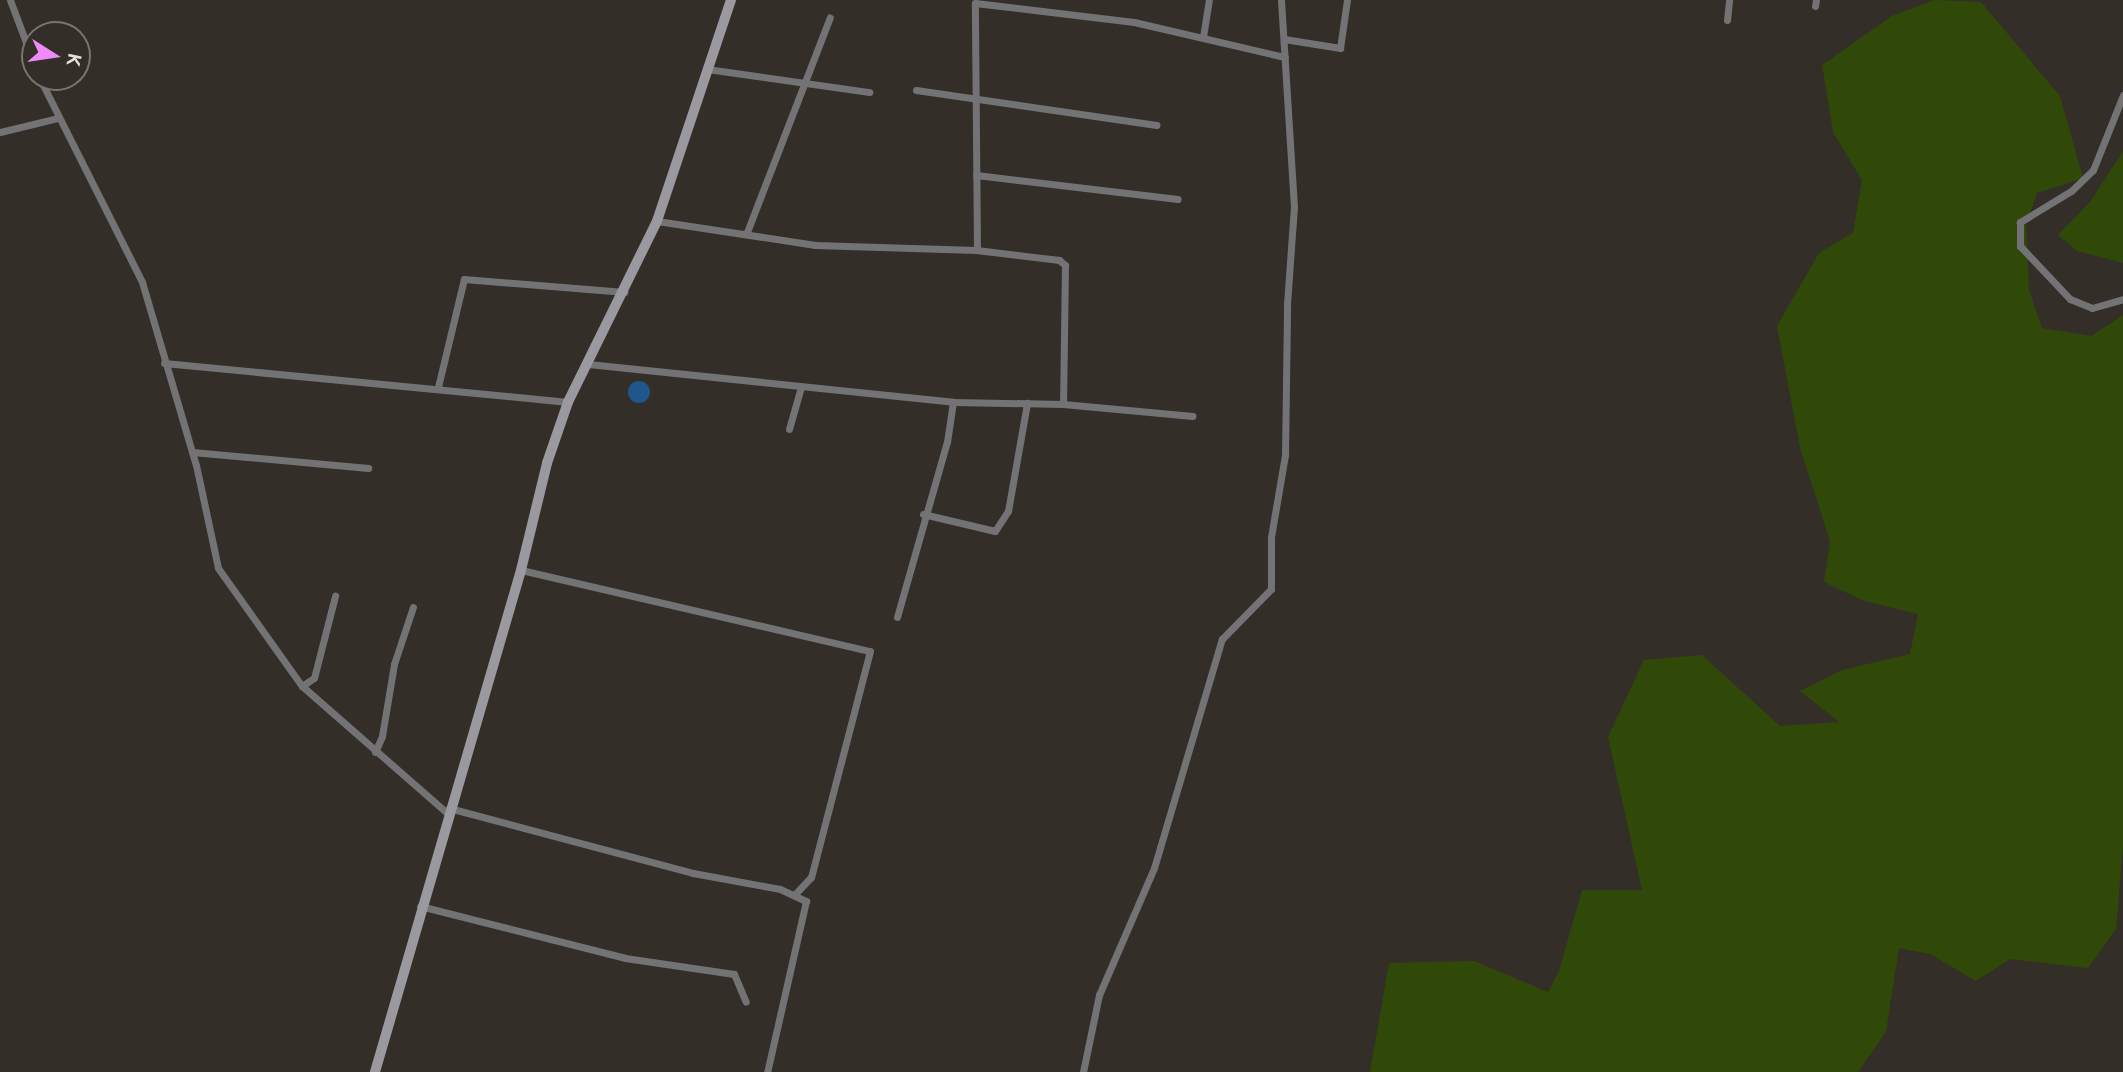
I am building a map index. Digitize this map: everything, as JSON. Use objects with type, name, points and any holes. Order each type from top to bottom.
[{"type":"main road","points":[[375,1072],[448,811],[521,570],[547,463],[568,402],[625,292],[657,221],[731,0]]},
{"type":"street","points":[[10,0],[21,29]]},
{"type":"street","points":[[1202,37],[1209,0]]},
{"type":"street","points":[[1083,1072],[1099,995],[1153,868],[1222,639],[1271,589],[1271,537],[1285,455],[1287,304],[1294,207],[1282,0]]},
{"type":"street","points":[[1284,38],[1340,48],[1347,0]]},
{"type":"street","points":[[1727,20],[1729,0]]},
{"type":"street","points":[[977,250],[975,3],[1134,22],[1285,57]]},
{"type":"street","points":[[747,232],[830,17]]},
{"type":"street","points":[[707,69],[804,85],[869,92]]},
{"type":"street","points":[[916,90],[1156,125]]},
{"type":"street","points":[[45,91],[116,222],[142,282],[214,531],[218,568],[302,686],[375,752],[448,811],[794,895],[806,901],[766,1072]]},
{"type":"street","points":[[2123,95],[2093,170],[2071,191],[2020,222],[2021,246],[2070,299],[2092,308],[2123,299]]},
{"type":"street","points":[[0,132],[58,118]]},
{"type":"street","points":[[976,175],[1178,199]]},
{"type":"street","points":[[657,221],[747,232],[815,245],[977,250],[1065,265],[1063,404]]},
{"type":"street","points":[[438,387],[464,279],[625,292]]},
{"type":"street","points":[[164,363],[438,387],[568,402]]},
{"type":"street","points":[[587,364],[953,402],[1063,404],[1192,416]]},
{"type":"street","points":[[789,429],[801,387]]},
{"type":"street","points":[[897,617],[923,514],[947,442],[953,402]]},
{"type":"street","points":[[923,514],[995,530],[1009,511],[1027,403]]},
{"type":"street","points":[[192,453],[368,468]]},
{"type":"street","points":[[521,570],[870,651],[811,877],[794,895]]},
{"type":"street","points":[[302,686],[314,678],[335,596]]},
{"type":"street","points":[[375,752],[382,736],[394,664],[413,607]]},
{"type":"street","points":[[421,906],[625,958],[734,974],[746,1002]]},
{"type":"green space","points":[[1934,0],[1981,2],[2060,96],[2083,178],[2037,193],[2026,225],[2029,290],[2042,328],[2091,336],[2123,315],[2123,846],[2116,929],[2088,968],[2010,959],[1976,981],[1930,954],[1899,948],[1886,1032],[1858,1072],[1370,1072],[1389,963],[1474,961],[1548,992],[1559,971],[1582,890],[1642,890],[1608,737],[1644,660],[1702,655],[1780,726],[1839,722],[1800,691],[1842,670],[1910,654],[1918,614],[1862,600],[1824,582],[1830,541],[1800,448],[1777,326],[1819,253],[1853,233],[1862,180],[1833,132],[1822,65],[1892,16]]},
{"type":"green space","points":[[2123,151],[2123,263],[2077,251],[2058,235],[2090,202]]},
{"type":"water","points":[[639,381],[647,384],[650,392],[647,400],[639,403],[631,400],[628,392],[631,384]]}]
